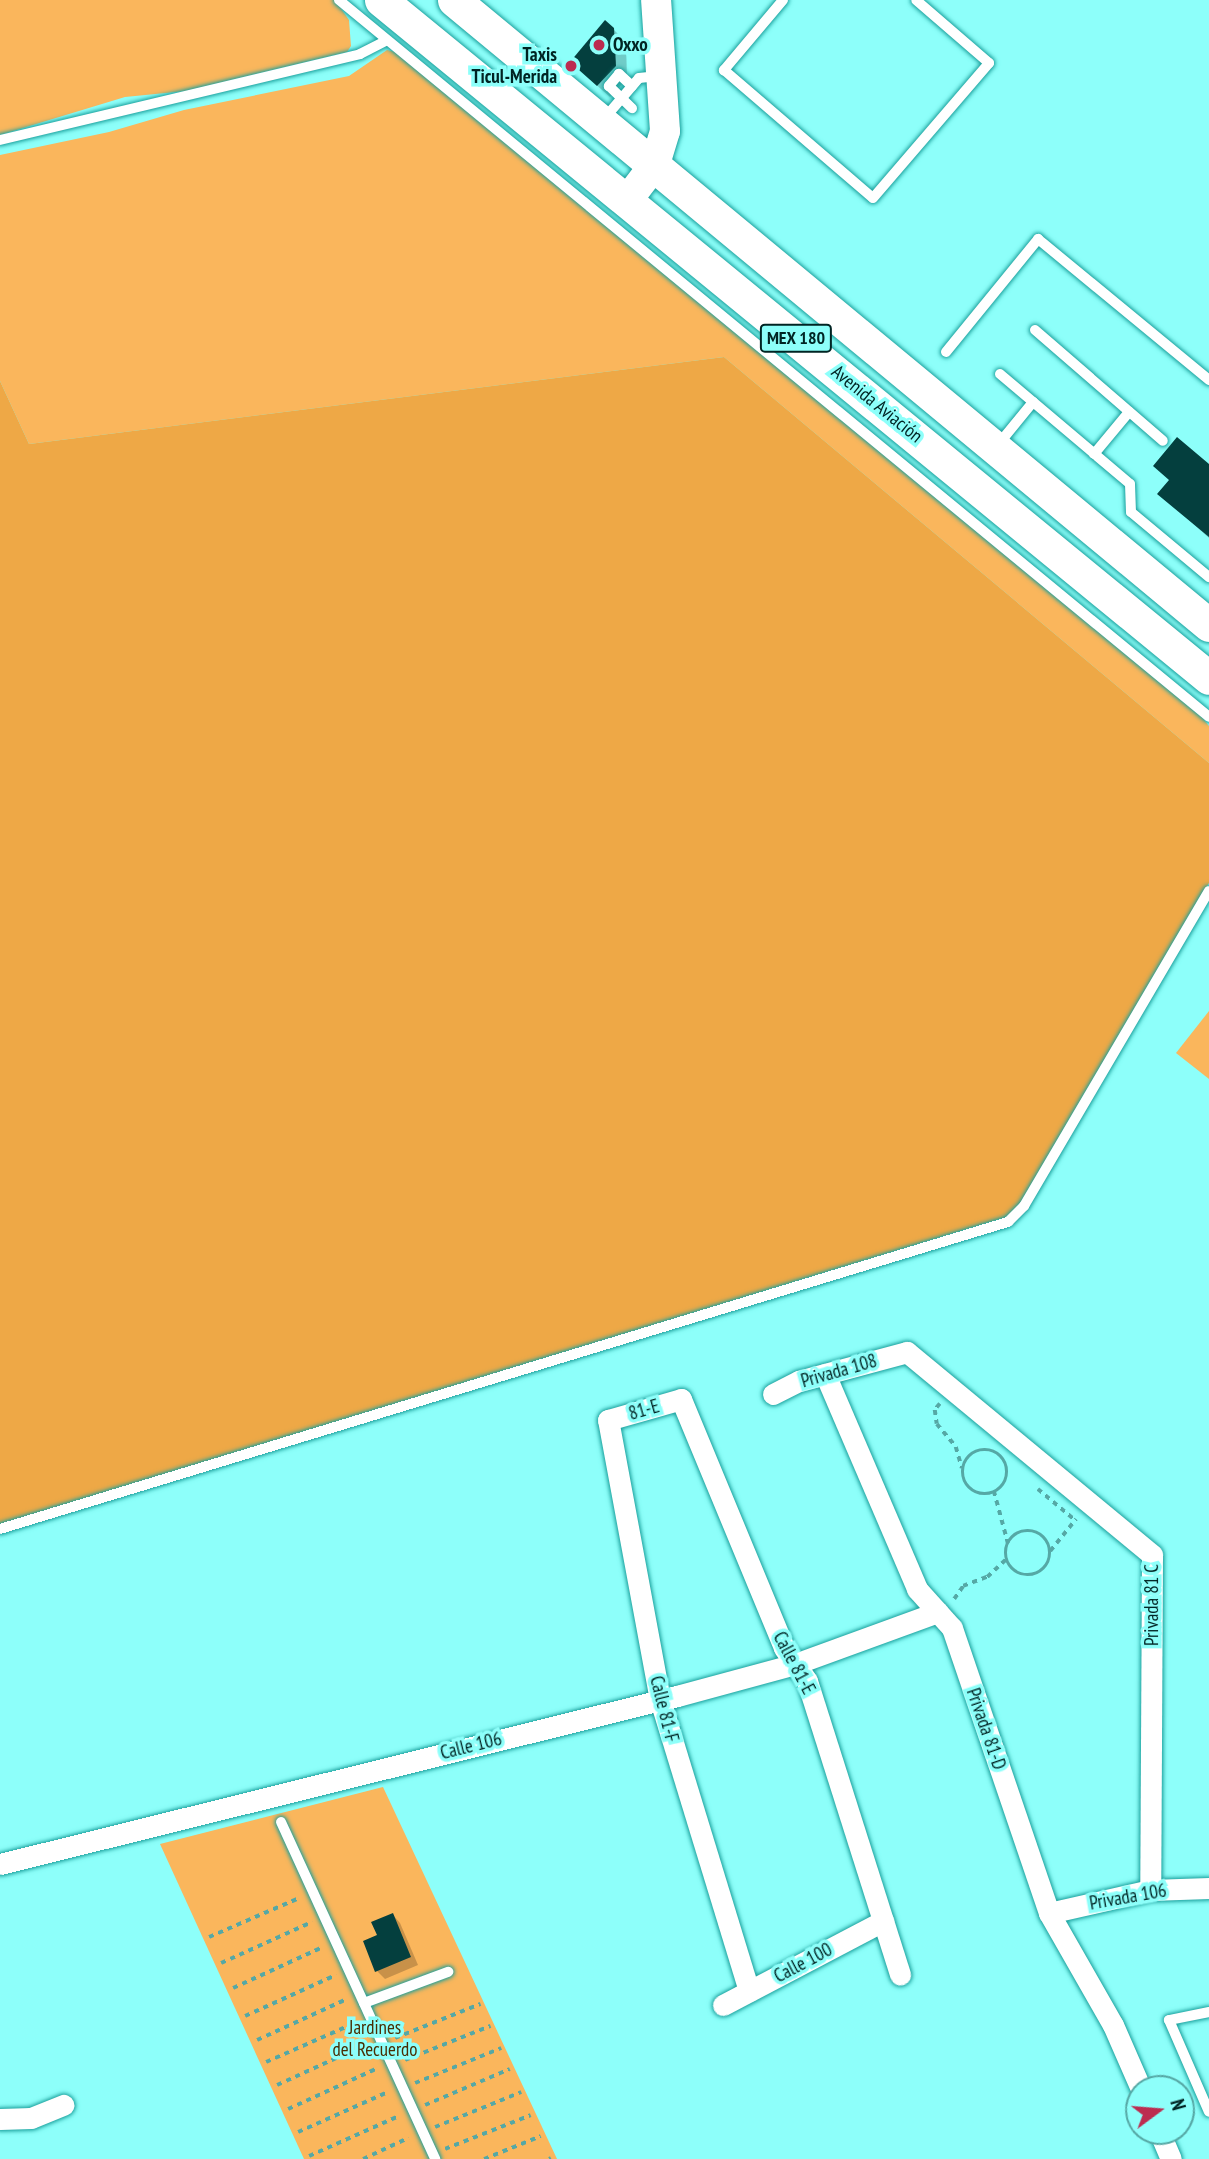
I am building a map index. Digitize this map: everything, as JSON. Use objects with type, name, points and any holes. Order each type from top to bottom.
[{"type":"main road","name":"Avenida Aviación","points":[[381,0],[1209,678]]},
{"type":"main road","name":"Avenida Aviación","points":[[454,0],[612,110],[655,164],[1209,625]]},
{"type":"main road","points":[[626,202],[655,164],[665,131],[656,0]]},
{"type":"street","name":"Privada 108","points":[[773,1394],[825,1374],[907,1352]]},
{"type":"street","name":"Privada 81 C","points":[[907,1352],[1152,1555],[1150,1889]]},
{"type":"street","name":"Privada 81-D","points":[[825,1374],[917,1589],[946,1606],[951,1628],[1049,1913],[1113,2025],[1135,2075]]},
{"type":"street","name":"81-E","points":[[608,1420],[681,1399]]},
{"type":"street","name":"Calle 81-E","points":[[681,1399],[780,1639],[807,1681],[900,1975]]},
{"type":"street","name":"Calle 81-F","points":[[608,1420],[660,1700],[749,1991]]},
{"type":"street","name":"Calle 106","points":[[0,1864],[795,1664],[946,1606]]},
{"type":"street","name":"Privada 106","points":[[1049,1913],[1150,1889],[1209,1888]]},
{"type":"street","name":"Calle 100","points":[[723,2005],[883,1921]]},
{"type":"street","points":[[1,2114],[31,2118],[64,2105]]},
{"type":"lane","points":[[339,0],[1209,717]]},
{"type":"lane","points":[[783,0],[724,70],[873,198],[989,63],[916,0]]},
{"type":"lane","points":[[0,141],[360,54],[387,40]]},
{"type":"lane","points":[[612,110],[609,86],[619,74],[632,86]]},
{"type":"lane","points":[[612,110],[639,78],[661,76]]},
{"type":"lane","points":[[612,110],[632,107]]},
{"type":"lane","points":[[946,352],[1038,239],[1209,380]]},
{"type":"lane","points":[[1035,330],[1163,441]]},
{"type":"lane","points":[[1000,374],[1130,484],[1131,512],[1209,577]]},
{"type":"lane","points":[[995,449],[1033,402]]},
{"type":"lane","points":[[1094,454],[1129,412]]},
{"type":"lane","points":[[0,1529],[1008,1222],[1024,1206],[1209,891]]},
{"type":"lane","points":[[281,1822],[435,2159]]},
{"type":"lane","points":[[364,2003],[448,1972]]},
{"type":"lane","points":[[1209,2012],[1169,2020],[1209,2112]]},
{"type":"path","points":[[945,1397],[935,1416],[956,1447],[971,1489],[994,1492]]},
{"type":"path","points":[[963,1469],[975,1452],[997,1454],[1007,1472],[994,1492],[1008,1543],[1007,1558],[1014,1570],[1027,1575],[1040,1571],[1050,1552],[1082,1512]]},
{"type":"path","points":[[1008,1543],[1018,1533],[1033,1531],[1045,1539],[1050,1552]]},
{"type":"path","points":[[946,1606],[963,1586],[987,1577],[1007,1558]]},
{"type":"path","points":[[209,1937],[301,1897]]},
{"type":"path","points":[[221,1963],[312,1922]]},
{"type":"path","points":[[233,1988],[323,1947]]},
{"type":"path","points":[[245,2016],[336,1975]]},
{"type":"path","points":[[257,2040],[347,2000]]},
{"type":"path","points":[[395,2038],[480,2004]]},
{"type":"path","points":[[266,2062],[357,2022]]},
{"type":"path","points":[[405,2060],[490,2026]]},
{"type":"path","points":[[277,2085],[367,2044]]},
{"type":"path","points":[[415,2083],[500,2048]]},
{"type":"path","points":[[288,2109],[378,2068]]},
{"type":"path","points":[[425,2105],[510,2070]]},
{"type":"path","points":[[299,2132],[388,2092]]},
{"type":"path","points":[[435,2127],[521,2092]]},
{"type":"path","points":[[445,2149],[531,2115]]},
{"type":"path","points":[[309,2156],[399,2116]]},
{"type":"path","points":[[484,2159],[541,2136]]},
{"type":"path","points":[[363,2159],[409,2138]]},
{"type":"green space","points":[[0,0],[335,0],[349,20],[351,46],[347,52],[186,91],[125,97],[0,135]]},
{"type":"green space","points":[[387,50],[400,53],[1200,715],[1209,726],[1209,763],[724,357],[29,444],[0,381],[0,155],[109,132],[184,110],[349,76]]},
{"type":"green space","points":[[1209,1011],[1209,1079],[1176,1053]]},
{"type":"green space","name":"Jardines del Recuerdo","points":[[383,1787],[557,2159],[304,2159],[160,1844]]},
{"type":"shaded area","points":[[724,357],[1209,763],[1209,883],[1016,1214],[0,1524],[0,381],[29,444]]},
{"type":"building","name":"Oxxo","points":[[605,20],[614,28],[616,66],[597,86],[570,62]]},
{"type":"building","points":[[1177,437],[1209,464],[1209,537],[1157,494],[1169,480],[1153,466]]},
{"type":"building","points":[[393,1913],[411,1957],[375,1972],[363,1941],[377,1935],[371,1922]]},
{"type":"place","name":"Oxxo","points":[[599,45]]},
{"type":"place","name":"Taxis Ticul-Merida","points":[[571,66]]}]
